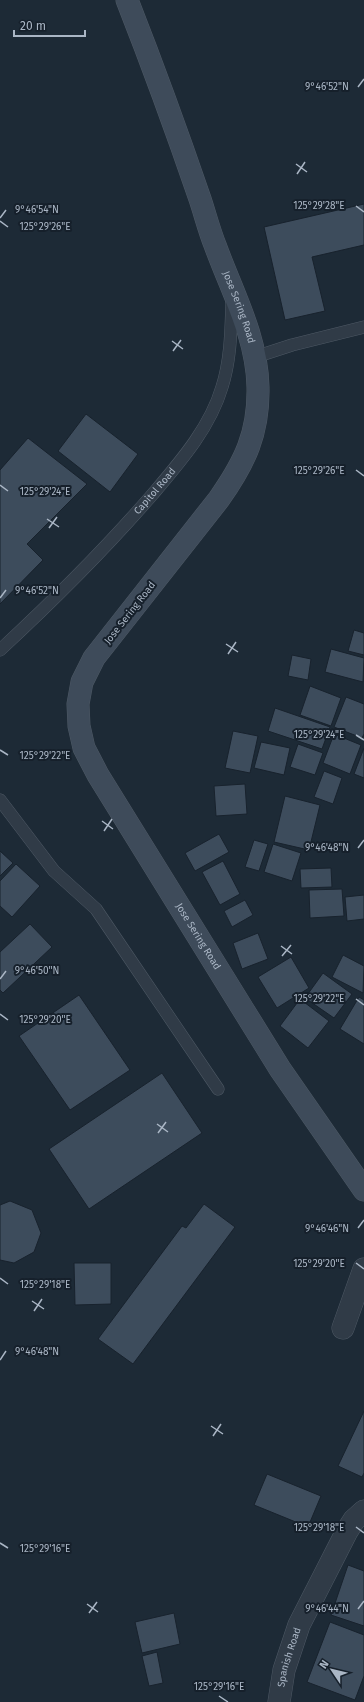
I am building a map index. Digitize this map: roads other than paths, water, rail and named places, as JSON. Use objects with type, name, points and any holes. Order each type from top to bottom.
[{"type":"main road","name":"Jose Sering Road","points":[[127,0],[149,55],[215,245],[246,324],[255,357],[258,387],[256,418],[250,448],[237,474],[220,499],[94,658],[82,682],[78,704],[79,726],[84,748],[98,774],[207,952],[280,1069],[364,1190]]},
{"type":"street","points":[[343,1328],[364,1269]]},
{"type":"street","name":"Spanish Road","points":[[279,1702],[284,1670],[299,1625],[347,1531],[354,1520],[364,1511]]},
{"type":"lane","name":"Capitol Road","points":[[0,650],[116,536],[196,440],[212,414],[222,387],[229,359],[233,291]]},
{"type":"lane","points":[[255,357],[292,345],[364,327]]},
{"type":"lane","points":[[0,800],[54,871],[96,909],[218,1089]]}]
